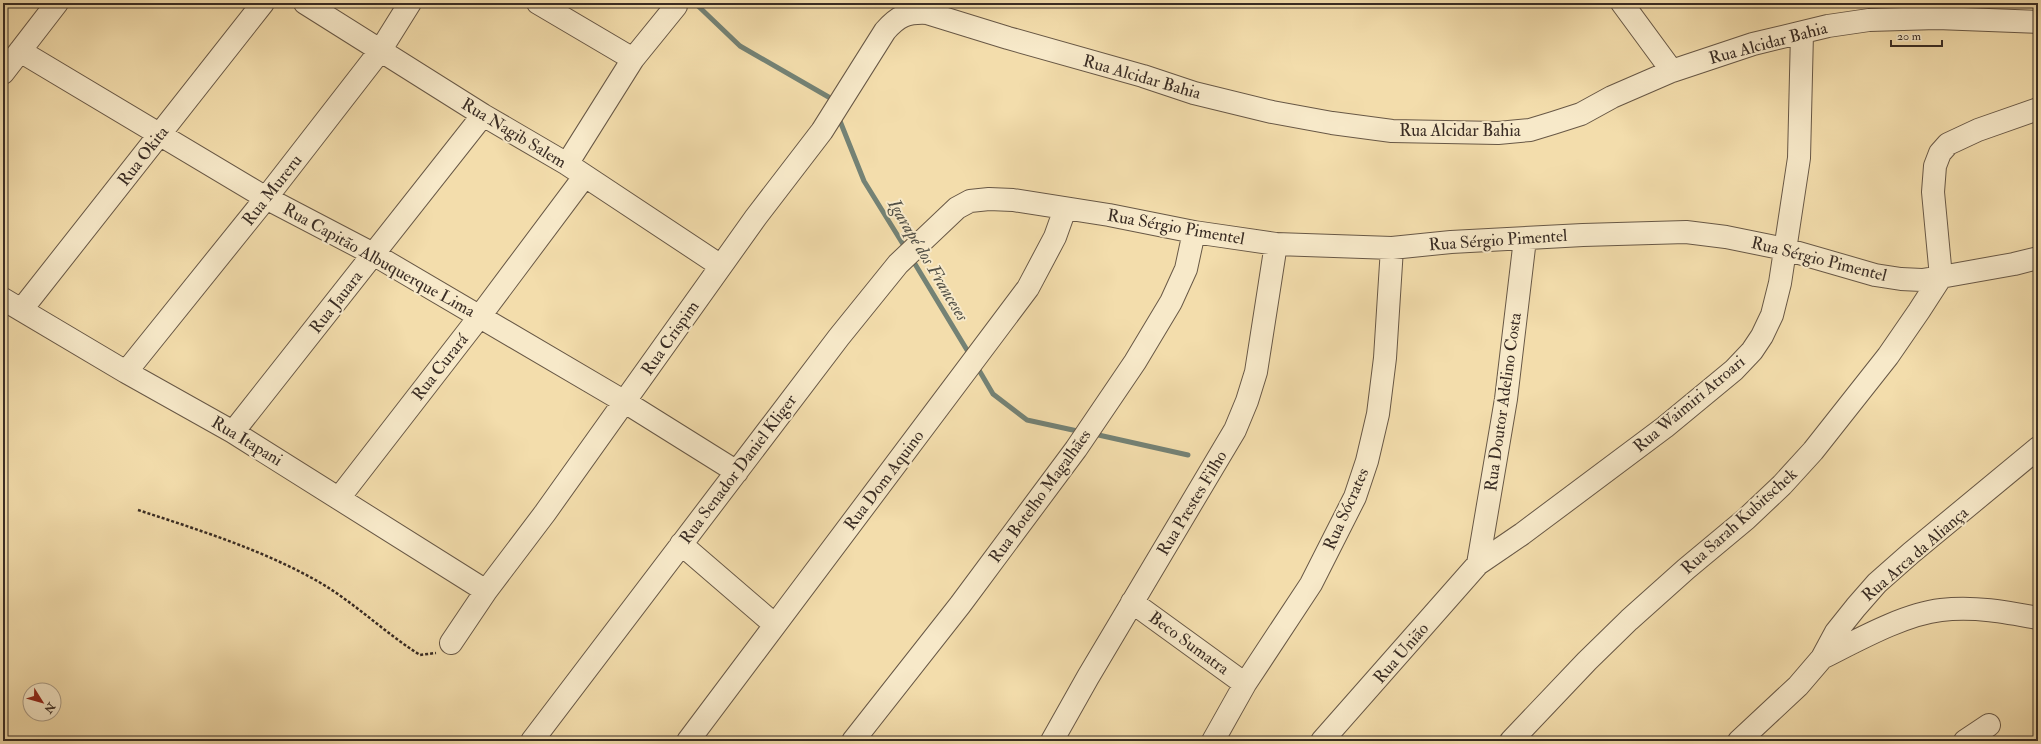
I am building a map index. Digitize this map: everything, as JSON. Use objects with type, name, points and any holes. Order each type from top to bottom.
[{"type":"street","points":[[3,74],[57,3]]},
{"type":"street","name":"Rua Okita","points":[[22,310],[264,3]]},
{"type":"street","name":"Rua Nagib Salem","points":[[305,3],[484,115],[567,164],[584,177],[721,266]]},
{"type":"street","name":"Rua Mureru","points":[[126,372],[266,198],[380,51],[410,3]]},
{"type":"street","points":[[538,3],[633,59]]},
{"type":"street","points":[[1622,3],[1672,70]]},
{"type":"street","points":[[567,164],[633,59],[676,6]]},
{"type":"street","name":"Rua Alcidar Bahia","points":[[885,31],[894,20],[905,15],[914,12],[927,13],[1008,38],[1143,76],[1194,93],[1324,122],[1392,131],[1498,133],[1530,130],[1581,114],[1612,97],[1672,70],[1753,44],[1828,26],[1869,20],[1937,18],[2038,22]]},
{"type":"street","name":"Rua Crispim","points":[[451,643],[486,591],[545,513],[721,266],[822,131],[885,31]]},
{"type":"street","name":"Rua Waimiri Atroari","points":[[1478,564],[1522,534],[1665,427],[1734,370],[1752,351],[1762,336],[1772,315],[1780,283],[1799,158],[1802,33]]},
{"type":"street","name":"Rua Capitão Albuquerque Lima","points":[[20,51],[266,198],[373,254],[480,316],[625,402],[737,472]]},
{"type":"street","points":[[1941,277],[1933,192],[1935,166],[1940,153],[1948,144],[1960,137],[2038,109]]},
{"type":"street","name":"Rua Jauara","points":[[233,432],[484,115]]},
{"type":"street","name":"Rua Curará","points":[[338,498],[480,316],[584,177]]},
{"type":"street","name":"Rua Sérgio Pimentel","points":[[957,208],[970,201],[989,199],[1014,200],[1109,215],[1194,232],[1276,244],[1392,248],[1451,242],[1583,235],[1686,232],[1726,237],[1785,249],[1875,275],[1922,280],[2014,264],[2038,258]]},
{"type":"street","name":"Rua Senador Daniel Kliger","points":[[532,741],[834,343],[898,264],[957,208]]},
{"type":"street","name":"Rua Dom Aquino","points":[[688,741],[1028,288],[1055,237],[1065,209]]},
{"type":"street","name":"Rua Botelho Magalhães","points":[[853,741],[960,605],[1076,449],[1135,362],[1171,302],[1186,269],[1194,232]]},
{"type":"street","name":"Rua Doutor Adelino Costa","points":[[1478,564],[1506,399],[1525,239]]},
{"type":"street","name":"Rua Prestes Filho","points":[[1052,741],[1132,602],[1235,430],[1247,401],[1256,372],[1276,244]]},
{"type":"street","name":"Rua Sócrates","points":[[1213,741],[1245,684],[1310,584],[1355,497],[1367,461],[1378,414],[1385,358],[1392,248]]},
{"type":"street","name":"Rua Sarah Kubitschek","points":[[1511,741],[1587,661],[1629,620],[1686,569],[1746,520],[1782,485],[1813,451],[1864,387],[1919,312],[1941,277]]},
{"type":"street","name":"Rua Itapani","points":[[3,299],[126,372],[233,432],[486,591]]},
{"type":"street","name":"Rua Arca da Aliança","points":[[1739,741],[1798,686],[1822,658],[1836,632],[1877,583],[1910,553],[2038,448]]},
{"type":"street","points":[[680,544],[775,625]]},
{"type":"street","name":"Rua União","points":[[1322,741],[1478,564]]},
{"type":"street","name":"Beco Sumatra","points":[[1132,602],[1245,684]]},
{"type":"street","points":[[1822,658],[1875,631],[1923,614],[1940,610],[1963,608],[1998,611],[2038,618]]},
{"type":"street","points":[[1965,741],[1990,725]]},
{"type":"path","points":[[138,510],[242,547],[305,575],[348,601],[385,628],[405,646],[420,655],[442,651],[451,643]]},
{"type":"waterway","name":"Igarapé dos Franceses","points":[[695,3],[740,46],[832,99],[833,103]]},
{"type":"waterway","name":"Igarapé dos Franceses","points":[[838,116],[864,181],[906,249]]},
{"type":"waterway","name":"Igarapé dos Franceses","points":[[912,259],[970,355]]},
{"type":"waterway","name":"Igarapé dos Franceses","points":[[976,365],[993,394],[1027,420],[1082,432]]},
{"type":"waterway","name":"Igarapé dos Franceses","points":[[1094,434],[1188,455]]}]
